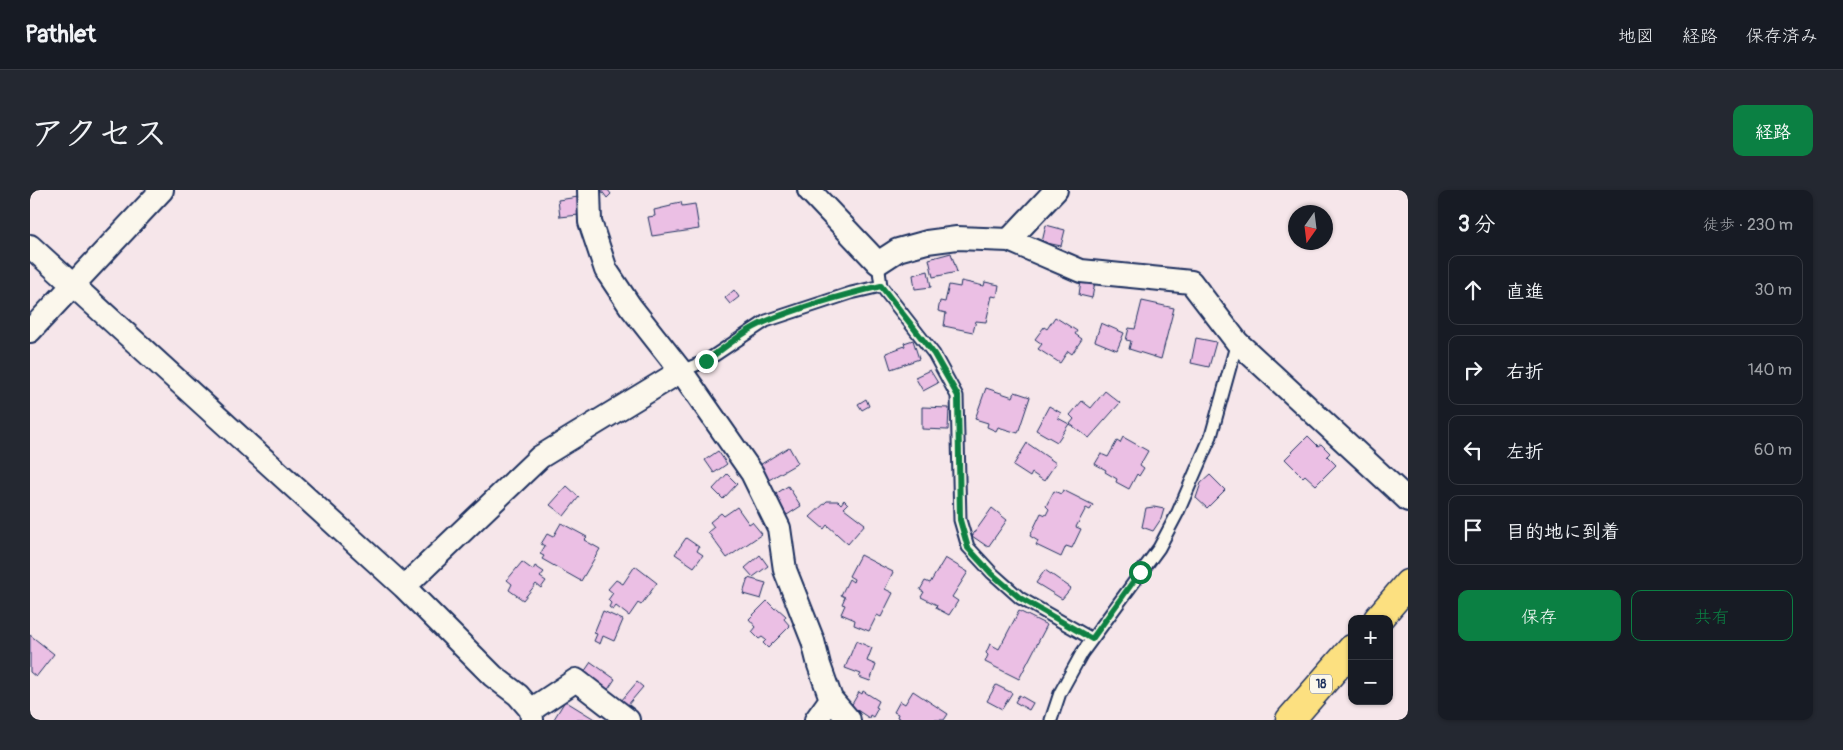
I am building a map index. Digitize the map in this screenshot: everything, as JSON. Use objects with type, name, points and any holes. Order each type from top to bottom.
[{"type":"highway","points":[[1381,615],[1408,584]]},
{"type":"highway","name":"18","points":[[1290,720],[1348,654]]},
{"type":"street","points":[[30,331],[162,190]]},
{"type":"street","points":[[589,190],[590,222],[606,270],[630,306],[752,473],[778,528],[785,570],[813,641],[831,699],[849,720]]},
{"type":"street","points":[[809,190],[878,263],[898,250],[927,242],[957,238],[1009,240],[1081,271],[1191,282],[1237,342],[1408,500]]},
{"type":"street","points":[[1009,240],[1056,190]]},
{"type":"street","points":[[30,246],[404,587],[493,676],[518,694],[532,715],[576,680],[628,720]]},
{"type":"street","points":[[404,587],[540,457],[680,372]]},
{"type":"street","points":[[816,720],[831,699]]},
{"type":"lane","points":[[878,263],[881,286],[934,354],[958,396],[960,520],[968,548],[992,574],[1020,598],[1092,639]]},
{"type":"lane","points":[[680,372],[706,361],[736,339],[766,322],[842,296],[881,286]]},
{"type":"lane","points":[[1051,720],[1060,693],[1082,653],[1159,548],[1178,512],[1210,436],[1237,342]]},
{"type":"building","points":[[601,190],[608,190],[611,194],[607,198]]},
{"type":"building","points":[[578,197],[579,215],[560,217],[558,200]]},
{"type":"building","points":[[681,202],[682,206],[695,204],[699,229],[652,236],[648,217],[655,216],[654,210]]},
{"type":"building","points":[[1046,225],[1065,230],[1061,246],[1042,242]]},
{"type":"building","points":[[951,253],[957,272],[933,277],[929,259]]},
{"type":"building","points":[[928,271],[931,287],[915,289],[913,275]]},
{"type":"building","points":[[1081,280],[1095,282],[1092,298],[1079,295]]},
{"type":"building","points":[[961,281],[984,286],[985,282],[999,285],[997,297],[992,296],[986,322],[976,321],[973,332],[944,326],[946,313],[938,311],[940,301],[945,302],[949,285],[960,287]]},
{"type":"building","points":[[734,290],[739,297],[730,304],[725,298]]},
{"type":"building","points":[[1142,301],[1174,308],[1161,359],[1129,349],[1131,341],[1126,340],[1129,328],[1135,329]]},
{"type":"building","points":[[1055,317],[1077,331],[1075,334],[1082,339],[1072,354],[1068,351],[1060,363],[1038,349],[1042,344],[1035,339],[1044,327],[1047,329]]},
{"type":"building","points":[[1101,323],[1124,333],[1117,350],[1095,341]]},
{"type":"building","points":[[1196,338],[1216,342],[1209,367],[1191,363]]},
{"type":"building","points":[[913,340],[919,359],[891,369],[886,353],[905,346],[904,343]]},
{"type":"building","points":[[930,370],[938,383],[923,391],[915,377]]},
{"type":"building","points":[[986,388],[1013,397],[1015,392],[1030,397],[1018,433],[998,427],[996,431],[987,427],[988,423],[975,419]]},
{"type":"building","points":[[1105,391],[1120,403],[1089,438],[1070,424],[1074,419],[1070,415],[1082,401],[1091,408]]},
{"type":"building","points":[[866,399],[869,406],[862,410],[858,404]]},
{"type":"building","points":[[1049,406],[1061,413],[1058,418],[1069,424],[1057,442],[1036,430]]},
{"type":"building","points":[[922,407],[949,408],[948,430],[922,429]]},
{"type":"building","points":[[1308,436],[1318,446],[1321,444],[1330,453],[1327,456],[1336,465],[1316,485],[1305,475],[1303,477],[1285,459]]},
{"type":"building","points":[[1123,437],[1148,451],[1140,465],[1144,468],[1139,476],[1137,474],[1129,489],[1116,482],[1117,479],[1095,464],[1101,454],[1108,457],[1117,441],[1120,443]]},
{"type":"building","points":[[1027,443],[1056,463],[1044,481],[1032,473],[1030,477],[1013,466]]},
{"type":"building","points":[[789,447],[798,463],[767,481],[758,466]]},
{"type":"building","points":[[718,451],[727,464],[714,473],[705,460]]},
{"type":"building","points":[[727,474],[737,484],[723,499],[713,489]]},
{"type":"building","points":[[1210,475],[1225,490],[1207,508],[1196,498],[1201,483]]},
{"type":"building","points":[[567,486],[579,497],[564,516],[550,505]]},
{"type":"building","points":[[788,486],[801,506],[787,515],[774,495]]},
{"type":"building","points":[[1063,490],[1093,505],[1090,510],[1086,508],[1076,527],[1081,529],[1072,548],[1066,546],[1061,557],[1036,545],[1038,541],[1030,536],[1041,513],[1046,515],[1049,509],[1046,506],[1054,491],[1061,494]]},
{"type":"building","points":[[844,500],[848,504],[844,508],[865,524],[848,544],[827,525],[824,529],[810,517],[827,501],[838,501],[841,504]]},
{"type":"building","points":[[737,507],[749,524],[752,522],[762,534],[727,558],[708,532],[714,527],[710,522],[721,513],[724,516]]},
{"type":"building","points":[[992,508],[1007,520],[988,547],[972,536]]},
{"type":"building","points":[[1146,508],[1164,509],[1161,519],[1153,531],[1142,527]]},
{"type":"building","points":[[561,523],[587,537],[584,540],[600,549],[581,581],[542,559],[544,556],[540,554],[545,546],[541,544],[547,534],[553,537]]},
{"type":"building","points":[[686,538],[699,547],[697,551],[703,555],[694,567],[675,554]]},
{"type":"building","points":[[760,555],[768,566],[753,577],[745,568]]},
{"type":"building","points":[[860,555],[893,572],[885,589],[893,593],[881,617],[877,615],[869,631],[854,625],[855,620],[841,614],[845,605],[842,604],[845,597],[841,595],[849,579],[853,582],[854,579],[849,576]]},
{"type":"building","points":[[945,558],[968,572],[952,597],[958,601],[949,615],[936,608],[937,605],[921,597],[924,592],[920,590],[925,581],[930,583]]},
{"type":"building","points":[[522,562],[533,570],[535,566],[544,572],[540,577],[546,581],[541,588],[536,584],[523,600],[509,590],[512,584],[507,580]]},
{"type":"building","points":[[635,566],[657,583],[641,605],[638,603],[629,616],[616,606],[613,610],[609,607],[611,603],[608,600],[613,593],[608,589],[616,580],[623,584]]},
{"type":"building","points":[[1045,570],[1071,588],[1062,599],[1036,583]]},
{"type":"building","points":[[748,578],[766,583],[761,599],[743,594]]},
{"type":"building","points":[[767,601],[786,616],[784,619],[790,626],[768,648],[763,643],[766,640],[762,637],[759,639],[752,632],[756,627],[749,619]]},
{"type":"building","points":[[603,611],[623,620],[614,641],[603,636],[600,644],[594,641],[597,634],[594,633]]},
{"type":"building","points":[[1019,611],[1047,625],[1019,679],[985,662],[990,644],[999,649]]},
{"type":"building","points":[[30,635],[54,654],[36,677],[30,672]]},
{"type":"building","points":[[856,641],[872,648],[867,661],[876,665],[870,681],[859,677],[861,674],[845,668]]},
{"type":"building","points":[[591,662],[615,679],[605,694],[580,678]]},
{"type":"building","points":[[637,682],[643,687],[627,706],[621,701]]},
{"type":"building","points":[[996,685],[1012,693],[1002,709],[987,701]]},
{"type":"building","points":[[863,691],[879,701],[876,707],[878,708],[873,717],[870,715],[869,718],[851,706],[859,692],[862,694]]},
{"type":"building","points":[[913,691],[948,714],[944,720],[902,720],[897,717],[898,714],[894,712],[900,701],[905,704]]},
{"type":"building","points":[[1019,695],[1033,703],[1029,710],[1015,702]]},
{"type":"building","points":[[565,701],[596,720],[554,719]]},
{"type":"route","points":[[706,361],[736,339],[766,322],[851,293],[881,286],[934,354],[958,396],[960,520],[968,548],[992,574],[1020,598],[1092,639],[1140,572]]}]
